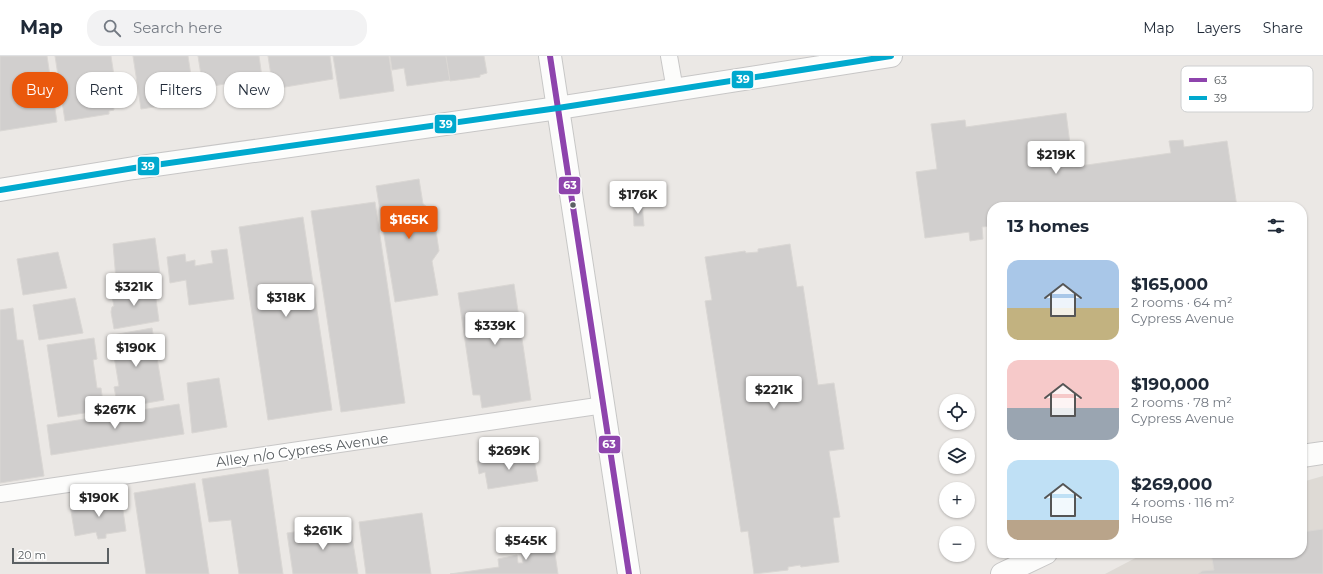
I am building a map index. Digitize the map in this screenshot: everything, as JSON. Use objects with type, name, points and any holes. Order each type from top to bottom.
[{"type":"street","points":[[550,56],[629,574]]},
{"type":"street","points":[[0,190],[134,168],[558,108],[891,56]]},
{"type":"street","points":[[1307,455],[1323,453]]},
{"type":"street","points":[[1002,574],[1036,558]]},
{"type":"lane","points":[[669,56],[675,90]]},
{"type":"lane","name":"Alley n/o Cypress Avenue","points":[[0,494],[604,405]]},
{"type":"shaded area","points":[[1323,476],[1323,574],[1105,574],[1135,558],[1307,558],[1307,481]]},
{"type":"building","points":[[0,56],[47,56],[49,72],[12,72],[12,108],[55,108],[57,122],[0,131]]},
{"type":"building","points":[[55,56],[111,56],[113,72],[76,72],[76,108],[114,108],[114,110],[109,111],[109,114],[65,121],[63,108],[68,108],[68,72],[57,72]]},
{"type":"building","points":[[133,56],[188,56],[190,72],[145,72],[145,108],[148,108],[141,109],[137,72],[135,72]]},
{"type":"building","points":[[198,56],[259,56],[261,72],[224,72],[224,84],[216,86],[216,72],[200,72]]},
{"type":"building","points":[[268,56],[330,56],[333,79],[284,87],[284,72],[270,72]]},
{"type":"building","points":[[333,56],[389,56],[394,91],[340,99]]},
{"type":"building","points":[[390,56],[446,56],[450,80],[407,86],[404,68],[392,70]]},
{"type":"building","points":[[446,56],[484,56],[487,73],[480,75],[480,77],[450,81]]},
{"type":"building","points":[[1066,113],[1073,167],[1171,153],[1169,141],[1183,140],[1184,147],[1227,141],[1236,202],[987,202],[987,226],[982,227],[983,239],[970,241],[969,232],[925,238],[916,172],[937,169],[931,124],[965,120],[966,127]]},
{"type":"building","points":[[419,179],[423,204],[433,211],[439,251],[432,261],[438,295],[395,302],[376,186]]},
{"type":"building","points":[[375,202],[405,403],[341,412],[311,211]]},
{"type":"building","points":[[633,203],[642,203],[644,226],[634,226]]},
{"type":"building","points":[[303,217],[332,410],[268,420],[239,227]]},
{"type":"building","points":[[155,238],[160,274],[116,280],[113,244]]},
{"type":"building","points":[[790,244],[797,287],[803,286],[818,385],[834,383],[844,449],[829,451],[840,517],[833,518],[839,562],[801,567],[800,565],[788,567],[788,570],[754,574],[748,531],[741,532],[705,301],[712,300],[705,257],[745,251],[746,253],[758,252],[758,249]]},
{"type":"building","points":[[227,249],[234,299],[189,305],[186,280],[170,283],[167,257],[185,254],[186,262],[195,260],[195,266],[213,263],[211,251]]},
{"type":"building","points":[[58,252],[67,288],[23,295],[17,259]]},
{"type":"building","points":[[514,284],[531,400],[482,408],[480,395],[473,395],[458,293]]},
{"type":"building","points":[[154,285],[159,321],[114,329],[111,312],[112,307],[114,306],[111,292]]},
{"type":"building","points":[[75,298],[83,333],[39,340],[33,305]]},
{"type":"building","points":[[13,308],[17,340],[23,340],[44,476],[0,483],[0,310]]},
{"type":"building","points":[[152,328],[164,400],[118,408],[114,387],[119,386],[114,356],[110,357],[107,336]]},
{"type":"building","points":[[94,338],[97,359],[93,360],[97,388],[101,388],[104,410],[58,417],[47,345]]},
{"type":"building","points":[[219,378],[227,427],[192,433],[187,383]]},
{"type":"building","points":[[179,404],[184,434],[51,455],[47,425]]},
{"type":"building","points":[[533,453],[538,481],[488,489],[485,472],[479,474],[477,461]]},
{"type":"building","points":[[268,469],[283,574],[239,574],[231,520],[209,522],[202,479]]},
{"type":"building","points":[[195,483],[209,574],[146,574],[134,493]]},
{"type":"building","points":[[121,497],[126,531],[106,534],[106,538],[98,539],[96,532],[75,536],[70,505]]},
{"type":"building","points":[[422,513],[431,574],[366,574],[359,522]]},
{"type":"building","points":[[350,524],[358,574],[293,574],[287,533]]},
{"type":"building","points":[[1323,529],[1323,574],[1198,574],[1202,571],[1214,570],[1212,558],[1307,558],[1307,531]]},
{"type":"building","points":[[553,540],[558,574],[450,574],[499,567],[498,559],[517,555],[518,563],[523,563],[520,545]]},
{"type":"transit line","name":"63","points":[[550,56],[629,574]]},
{"type":"transit line","name":"39","points":[[0,190],[134,168],[558,108],[891,56]]}]
